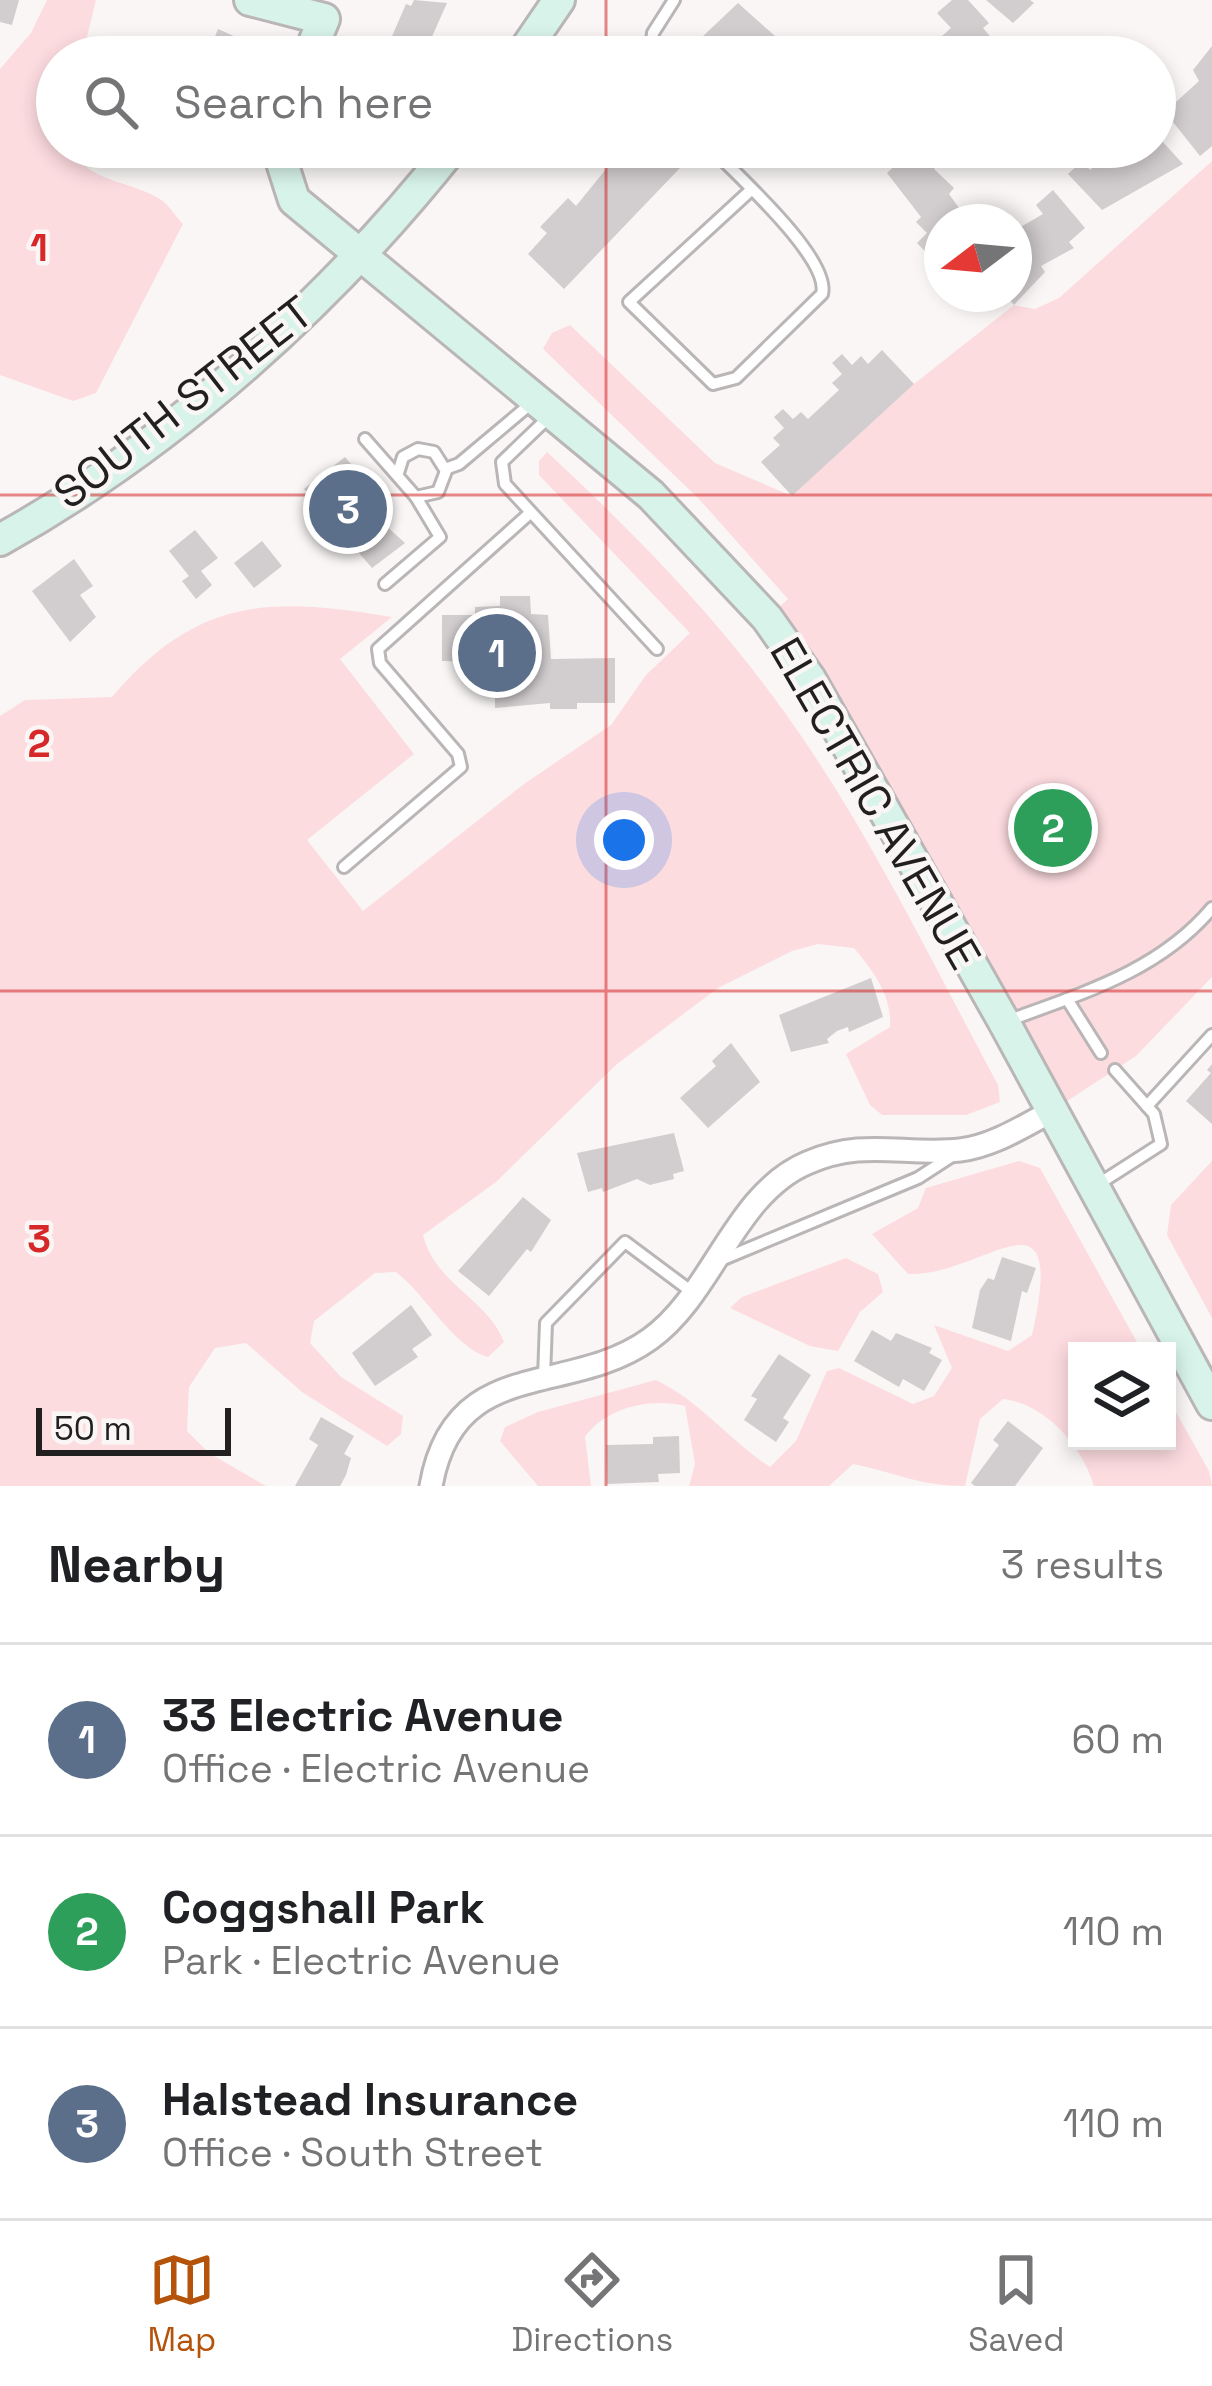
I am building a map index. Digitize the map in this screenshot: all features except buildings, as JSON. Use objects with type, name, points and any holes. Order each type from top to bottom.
[{"type":"main road","points":[[250,0],[329,9]]},
{"type":"main road","points":[[535,36],[560,0]]},
{"type":"main road","name":"ELECTRIC AVENUE","points":[[284,168],[294,200],[651,495],[767,618],[809,679],[1004,1022],[1212,1404]]},
{"type":"main road","name":"SOUTH STREET","points":[[0,540],[140,447],[258,355],[362,254],[435,168]]},
{"type":"street","points":[[431,1486],[442,1450],[469,1408],[497,1389],[634,1349],[659,1332],[772,1186],[796,1168],[860,1146],[960,1150],[1000,1138],[1052,1111]]},
{"type":"lane","points":[[653,36],[674,0]]},
{"type":"lane","points":[[730,168],[751,190],[816,261],[824,290],[736,377],[713,384],[629,302],[751,190]]},
{"type":"lane","points":[[416,497],[437,492],[446,469],[545,406]]},
{"type":"lane","points":[[545,406],[502,462],[505,484],[657,649]]},
{"type":"lane","points":[[364,439],[398,473],[403,489],[416,497],[440,536],[386,584]]},
{"type":"lane","points":[[398,473],[403,457],[418,449],[434,452],[446,469]]},
{"type":"lane","points":[[344,867],[458,773],[462,761],[380,663],[378,649],[530,513]]},
{"type":"lane","points":[[1004,1022],[1130,974],[1188,937],[1212,908]]},
{"type":"lane","points":[[1067,999],[1101,1053]]},
{"type":"lane","points":[[1147,1106],[1212,1035]]},
{"type":"lane","points":[[1094,1187],[1139,1163],[1161,1144],[1159,1124],[1115,1070]]},
{"type":"lane","points":[[713,1264],[918,1178],[960,1150]]},
{"type":"lane","points":[[544,1377],[546,1323],[625,1242],[692,1292]]},
{"type":"shaded area","points":[[47,0],[96,0],[87,36],[36,36],[36,168],[87,168],[152,194],[183,224],[96,393],[73,401],[0,375],[0,69],[31,33]]},
{"type":"shaded area","points":[[1212,161],[1212,977],[1136,1056],[1052,1111],[767,618],[788,599],[699,499],[543,349],[552,333],[570,325],[715,463],[792,496],[914,384],[1005,312],[1032,312],[1059,298]]},
{"type":"shaded area","points":[[547,452],[695,601],[807,744],[920,937],[998,1085],[1000,1102],[966,1115],[882,1115],[870,1105],[846,1054],[890,1027],[880,984],[854,948],[818,944],[792,951],[718,988],[617,1064],[496,1182],[423,1235],[438,1266],[486,1314],[504,1342],[488,1357],[451,1332],[396,1272],[375,1273],[314,1321],[310,1343],[341,1377],[403,1416],[401,1434],[387,1446],[302,1392],[246,1343],[215,1348],[189,1387],[187,1431],[209,1453],[266,1486],[0,1486],[0,716],[25,700],[112,697],[175,639],[238,612],[309,607],[392,617],[340,659],[414,754],[307,840],[363,911],[524,784],[611,725],[646,675],[690,633],[539,475],[539,461]]},
{"type":"shaded area","points":[[1019,1161],[1040,1168],[1137,1342],[1068,1342],[1068,1438],[1034,1409],[1003,1399],[980,1419],[965,1486],[853,1464],[829,1486],[689,1486],[695,1464],[685,1406],[671,1404],[629,1407],[594,1427],[585,1437],[591,1486],[538,1486],[500,1441],[505,1427],[538,1412],[656,1380],[687,1399],[770,1467],[796,1441],[827,1371],[839,1368],[913,1404],[934,1396],[952,1368],[934,1325],[1008,1351],[1032,1335],[1040,1287],[1038,1259],[1029,1247],[1012,1246],[937,1271],[908,1274],[872,1234],[918,1208],[926,1188]]},
{"type":"shaded area","points":[[1212,1161],[1212,1318],[1167,1235],[1171,1205]]},
{"type":"shaded area","points":[[846,1258],[878,1274],[883,1292],[860,1312],[838,1351],[810,1346],[730,1308],[742,1297]]},
{"type":"shaded area","points":[[1176,1412],[1209,1471],[1212,1486],[1094,1486],[1077,1450],[1176,1450]]},
{"type":"place","name":"Halstead Insurance","points":[[348,509]]},
{"type":"place","name":"33 Electric Avenue","points":[[497,653]]},
{"type":"place","name":"Coggshall Park","points":[[1053,828]]}]
